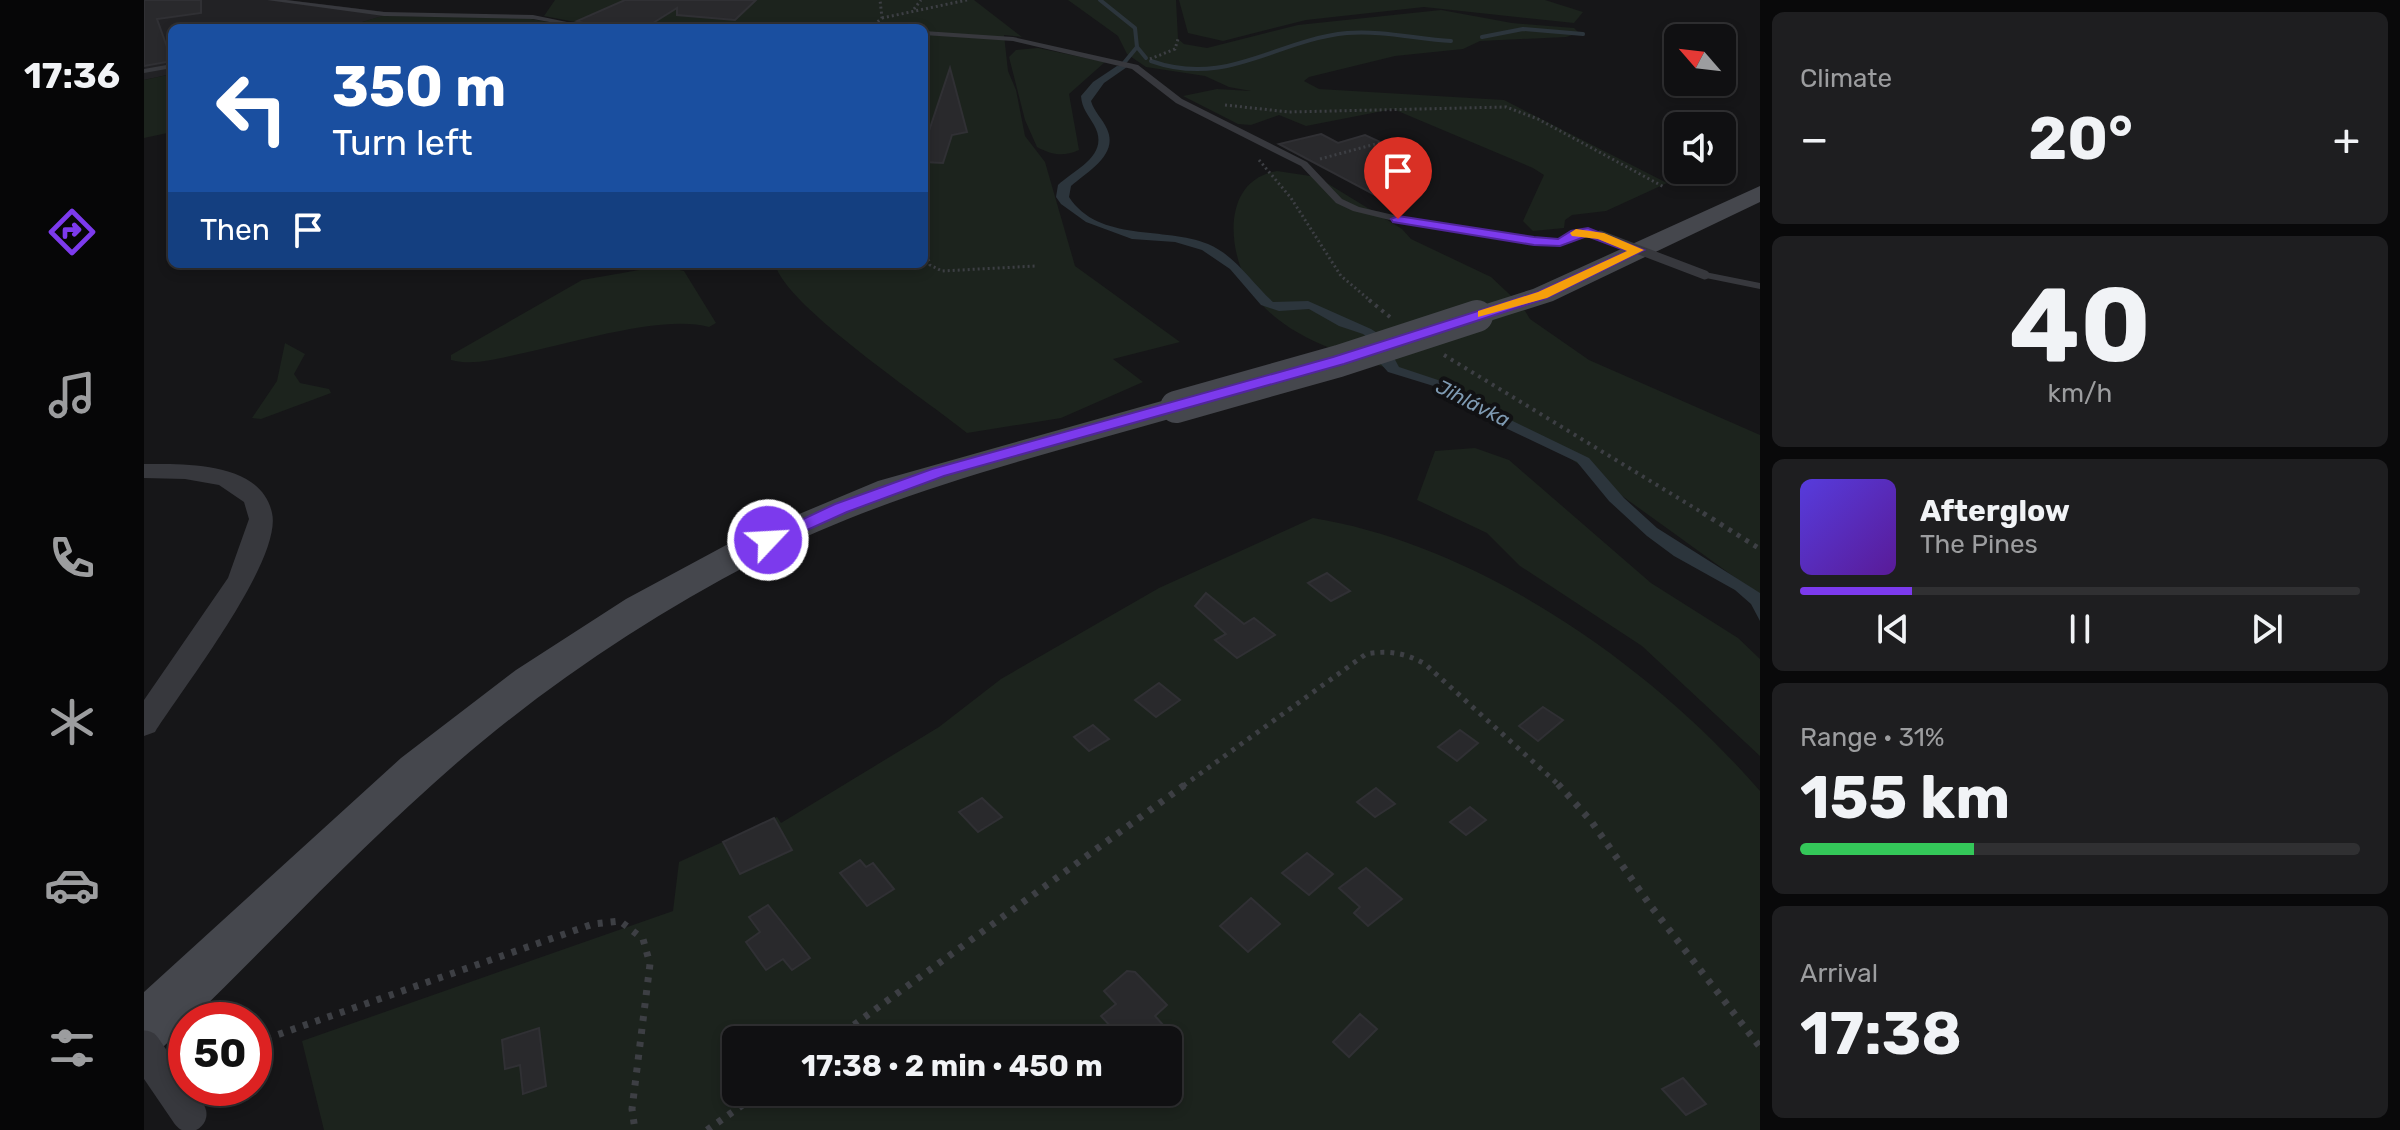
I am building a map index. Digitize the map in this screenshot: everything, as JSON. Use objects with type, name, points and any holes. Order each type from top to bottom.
[{"type":"main road","points":[[144,1028],[417,771],[531,681],[640,609],[743,552],[841,508],[938,473],[1176,407],[1543,295],[1760,193]]},
{"type":"street","points":[[144,471],[190,472],[239,485],[253,496],[261,525],[246,567],[144,724]]},
{"type":"street","points":[[144,1048],[196,1122]]},
{"type":"lane","points":[[270,0],[384,14],[533,17],[571,24]]},
{"type":"lane","points":[[928,33],[1002,38],[1133,66],[1179,101],[1304,164],[1339,201],[1398,219],[1534,241],[1560,243],[1580,232],[1600,235],[1705,275],[1748,287],[1760,286]]},
{"type":"lane","points":[[144,71],[168,67]]},
{"type":"path","points":[[880,0],[882,18]]},
{"type":"path","points":[[909,12],[918,7],[921,0]]},
{"type":"path","points":[[875,24],[882,18],[942,8],[967,0]]},
{"type":"path","points":[[1133,66],[1175,49],[1178,39]]},
{"type":"path","points":[[1179,101],[1266,112],[1506,107],[1538,119],[1664,187]]},
{"type":"path","points":[[1251,136],[1250,148],[1291,198],[1341,276],[1393,320]]},
{"type":"path","points":[[1304,164],[1383,142]]},
{"type":"path","points":[[928,258],[930,265],[942,271],[1036,266]]},
{"type":"path","points":[[1436,350],[1559,422],[1760,549]]},
{"type":"path","points":[[852,1026],[1366,654],[1384,651],[1408,654],[1425,664],[1559,785],[1591,821],[1650,905],[1760,1047]]},
{"type":"path","points":[[272,1037],[593,924],[620,921],[643,939],[650,964],[632,1109],[635,1130]]},
{"type":"path","points":[[707,1130],[741,1106]]},
{"type":"shaded area","points":[[144,0],[288,0],[394,13],[356,24],[168,24],[168,75],[144,80]]},
{"type":"shaded area","points":[[555,0],[974,0],[1022,37],[1004,35],[1008,71],[1016,90],[1025,136],[1045,162],[1075,266],[1180,342],[1113,359],[1143,382],[1061,418],[967,433],[830,327],[804,304],[777,268],[928,268],[928,24],[585,24],[544,16]]},
{"type":"shaded area","points":[[1068,0],[1176,0],[1178,39],[1184,44],[1207,48],[1298,25],[1441,10],[1512,23],[1574,28],[1579,33],[1566,37],[1480,41],[1463,49],[1395,56],[1309,77],[1304,81],[1319,89],[1504,100],[1665,184],[1606,211],[1572,215],[1565,220],[1564,228],[1533,231],[1523,221],[1544,175],[1533,168],[1393,109],[1306,126],[1279,115],[1251,125],[1238,124],[1183,96],[1217,89],[1251,91],[1229,87],[1205,76],[1146,67],[1127,54],[1118,36]]},
{"type":"shaded area","points":[[1179,0],[1545,0],[1583,12],[1574,23],[1424,7],[1306,20],[1223,41],[1188,33]]},
{"type":"shaded area","points":[[382,16],[525,18],[561,24],[355,24]]},
{"type":"shaded area","points":[[1038,48],[1105,62],[1069,94],[1079,150],[1068,154],[1048,152],[1037,147],[1025,120],[1009,57],[1016,50]]},
{"type":"shaded area","points":[[168,75],[168,133],[144,138],[144,80]]},
{"type":"shaded area","points":[[1277,171],[1317,177],[1402,229],[1411,239],[1491,277],[1522,306],[1530,319],[1589,360],[1760,435],[1760,596],[1532,433],[1449,392],[1311,340],[1266,309],[1243,274],[1236,253],[1234,231],[1236,210],[1243,192],[1257,179]]},
{"type":"shaded area","points":[[651,268],[684,271],[716,323],[709,327],[667,324],[642,327],[494,360],[451,360],[451,355],[582,280]]},
{"type":"shaded area","points":[[285,343],[305,354],[294,374],[300,383],[329,389],[331,393],[261,419],[252,418],[277,381]]},
{"type":"shaded area","points":[[1475,448],[1509,460],[1651,583],[1738,638],[1760,659],[1760,756],[1642,646],[1520,566],[1487,533],[1417,500],[1435,451]]},
{"type":"shaded area","points":[[1313,518],[1375,532],[1438,554],[1499,583],[1558,617],[1668,699],[1760,791],[1760,1130],[324,1130],[302,1041],[673,911],[679,862],[777,817],[781,823],[939,727],[1001,679],[1159,588]]},
{"type":"water","points":[[1117,66],[1127,67],[1104,83],[1091,101],[1110,138],[1109,147],[1100,162],[1071,186],[1069,197],[1082,211],[1097,221],[1115,227],[1208,244],[1235,262],[1273,302],[1308,301],[1371,329],[1382,336],[1399,367],[1456,386],[1486,408],[1589,458],[1624,498],[1657,528],[1760,593],[1760,621],[1751,604],[1735,590],[1674,556],[1647,536],[1609,501],[1577,462],[1474,413],[1440,388],[1388,372],[1379,362],[1370,339],[1363,334],[1339,326],[1309,309],[1279,311],[1261,305],[1230,269],[1202,250],[1175,242],[1132,239],[1086,222],[1061,204],[1056,197],[1058,185],[1089,160],[1098,145],[1098,136],[1081,96],[1093,82]]},
{"type":"building","points":[[144,0],[201,0],[201,13],[157,19],[168,50],[168,62],[144,66]]},
{"type":"building","points":[[625,0],[756,0],[735,20],[677,15],[677,8],[651,24],[586,24],[577,21]]},
{"type":"building","points":[[950,68],[967,132],[952,135],[943,163],[928,162],[928,134]]},
{"type":"building","points":[[1321,134],[1338,143],[1365,135],[1422,161],[1391,170],[1417,184],[1375,195],[1279,144]]},
{"type":"building","points":[[1327,573],[1350,591],[1331,601],[1308,583]]},
{"type":"building","points":[[1206,593],[1244,624],[1254,618],[1275,635],[1237,658],[1215,640],[1226,634],[1195,606]]},
{"type":"building","points":[[1159,683],[1180,700],[1156,717],[1135,700]]},
{"type":"building","points":[[1543,707],[1563,720],[1538,741],[1519,726]]},
{"type":"building","points":[[1093,725],[1109,739],[1089,751],[1074,737]]},
{"type":"building","points":[[1460,730],[1478,743],[1457,761],[1438,747]]},
{"type":"building","points":[[1376,788],[1395,804],[1375,817],[1357,802]]},
{"type":"building","points":[[982,798],[1002,817],[978,832],[959,812]]},
{"type":"building","points":[[1470,807],[1486,820],[1466,835],[1450,822]]},
{"type":"building","points":[[774,818],[792,850],[740,874],[723,842]]},
{"type":"building","points":[[1307,853],[1333,874],[1309,895],[1282,873]]},
{"type":"building","points":[[860,860],[866,867],[873,863],[894,889],[867,906],[840,873]]},
{"type":"building","points":[[1366,868],[1402,899],[1368,926],[1354,913],[1360,907],[1339,888]]},
{"type":"building","points":[[1251,898],[1280,924],[1248,952],[1220,926]]},
{"type":"building","points":[[768,905],[810,958],[792,970],[783,959],[766,970],[746,942],[760,932],[749,917]]},
{"type":"building","points":[[1127,971],[1135,972],[1167,1005],[1155,1016],[1164,1026],[1110,1026],[1101,1016],[1116,1004],[1104,991]]},
{"type":"building","points":[[1360,1014],[1377,1029],[1349,1057],[1333,1042]]},
{"type":"building","points":[[539,1028],[546,1086],[523,1094],[520,1065],[505,1069],[502,1040]]},
{"type":"building","points":[[1683,1078],[1706,1104],[1686,1115],[1662,1089]]},
{"type":"waterway","name":"Jihlávka","points":[[1100,0],[1135,28],[1137,47]]},
{"type":"waterway","points":[[1482,37],[1523,29],[1583,34]]},
{"type":"waterway","points":[[1151,61],[1178,68],[1227,66],[1321,37],[1360,32],[1451,41]]},
{"type":"waterway","name":"Jihlávka","points":[[1119,69],[1137,47]]},
{"type":"waterway","points":[[1137,47],[1146,58]]},
{"type":"slow traffic","points":[[1482,314],[1543,295],[1638,250],[1600,235],[1576,233]]},
{"type":"route","points":[[768,540],[841,508],[938,473],[1339,361],[1543,295],[1638,250],[1588,232],[1575,233],[1560,243],[1506,238],[1398,219]]}]
